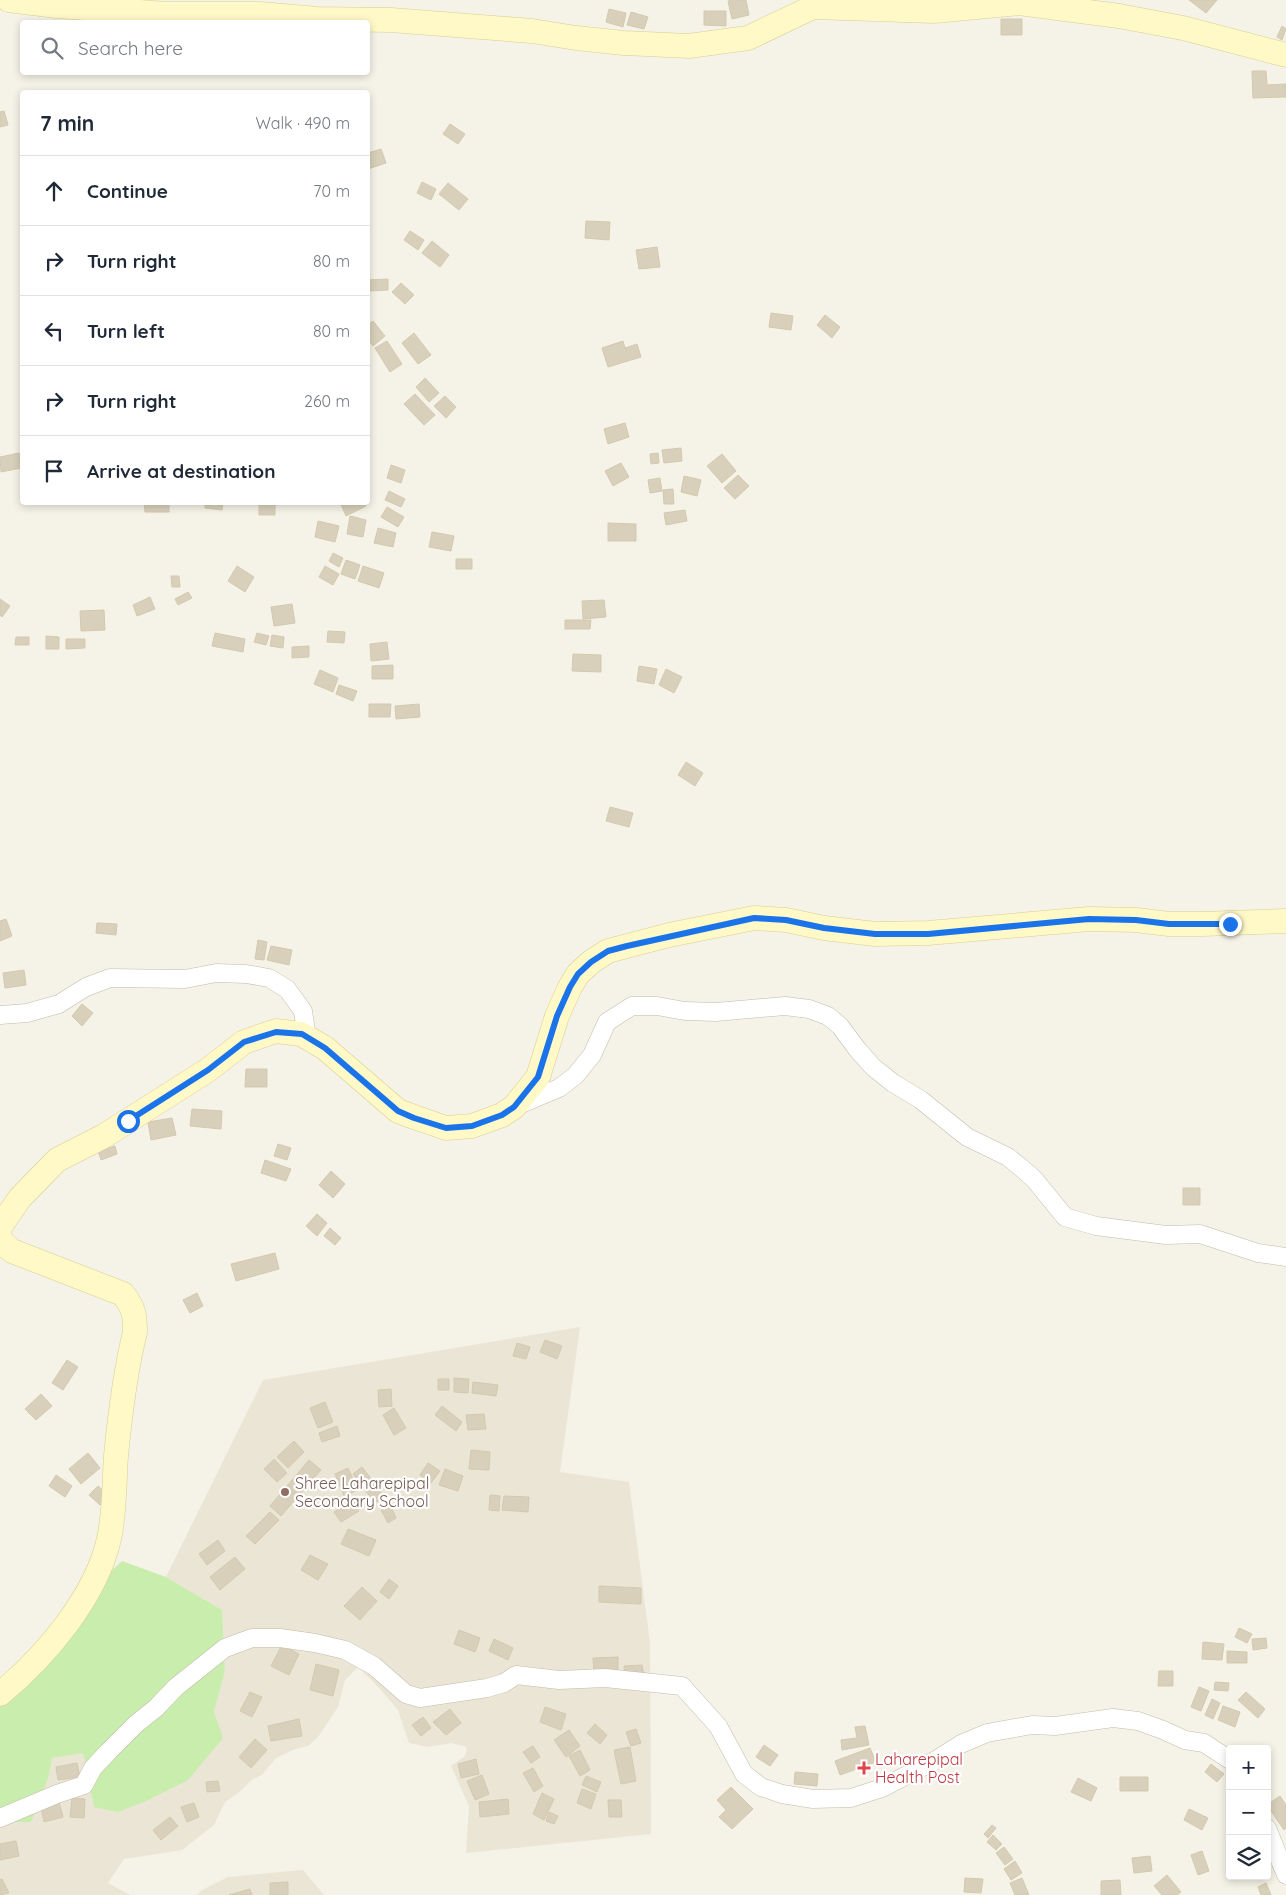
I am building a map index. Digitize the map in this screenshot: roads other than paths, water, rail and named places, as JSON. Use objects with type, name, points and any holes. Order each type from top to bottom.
[{"type":"street","points":[[9,0],[57,6],[167,14],[260,14],[317,19],[391,20],[532,31],[624,43],[689,46],[748,38],[813,7],[934,10],[1019,3],[1119,16],[1183,28],[1286,55]]},
{"type":"street","points":[[514,1107],[538,1077],[557,1016],[578,974],[591,962],[608,951],[635,943],[754,918],[786,920],[824,928],[875,934],[928,934],[1089,919],[1136,920],[1169,924],[1286,922]]},
{"type":"street","points":[[0,1015],[27,1013],[59,1004],[86,986],[110,978],[184,979],[216,973],[246,974],[269,978],[287,989],[302,1011],[307,1038]]},
{"type":"street","points":[[0,1227],[20,1198],[57,1160],[104,1136],[208,1070],[244,1042],[276,1032],[302,1034],[325,1048],[398,1111],[446,1128],[472,1126],[502,1115],[514,1107],[559,1088],[575,1076],[592,1054],[607,1022],[632,1006],[658,1006],[685,1011],[716,1012],[785,1006],[809,1009],[828,1016],[840,1026],[872,1067],[892,1083],[921,1100],[967,1137],[1008,1157],[1034,1179],[1066,1217],[1096,1226],[1166,1235],[1200,1234],[1258,1253],[1286,1257]]},
{"type":"street","points":[[0,1238],[12,1251],[123,1294],[132,1306],[135,1319],[121,1412],[109,1538],[99,1571],[74,1614],[50,1645],[32,1667],[0,1694]]},
{"type":"street","points":[[0,1818],[84,1785],[93,1768],[108,1752],[176,1687],[225,1648],[252,1638],[280,1638],[345,1650],[374,1666],[406,1694],[420,1698],[487,1688],[504,1683],[516,1675],[559,1680],[604,1678],[682,1686],[718,1726],[744,1774],[761,1787],[782,1794],[813,1799],[850,1798],[882,1788],[987,1732],[1032,1725],[1056,1726],[1113,1718],[1138,1721],[1185,1740],[1204,1743],[1226,1757]]},
{"type":"street","points":[[1270,1835],[1286,1875]]},
{"type":"place","name":"Shree Laharepipal Secondary School","points":[[285,1492]]},
{"type":"place","name":"Laharepipal Health Post","points":[[864,1768]]}]
